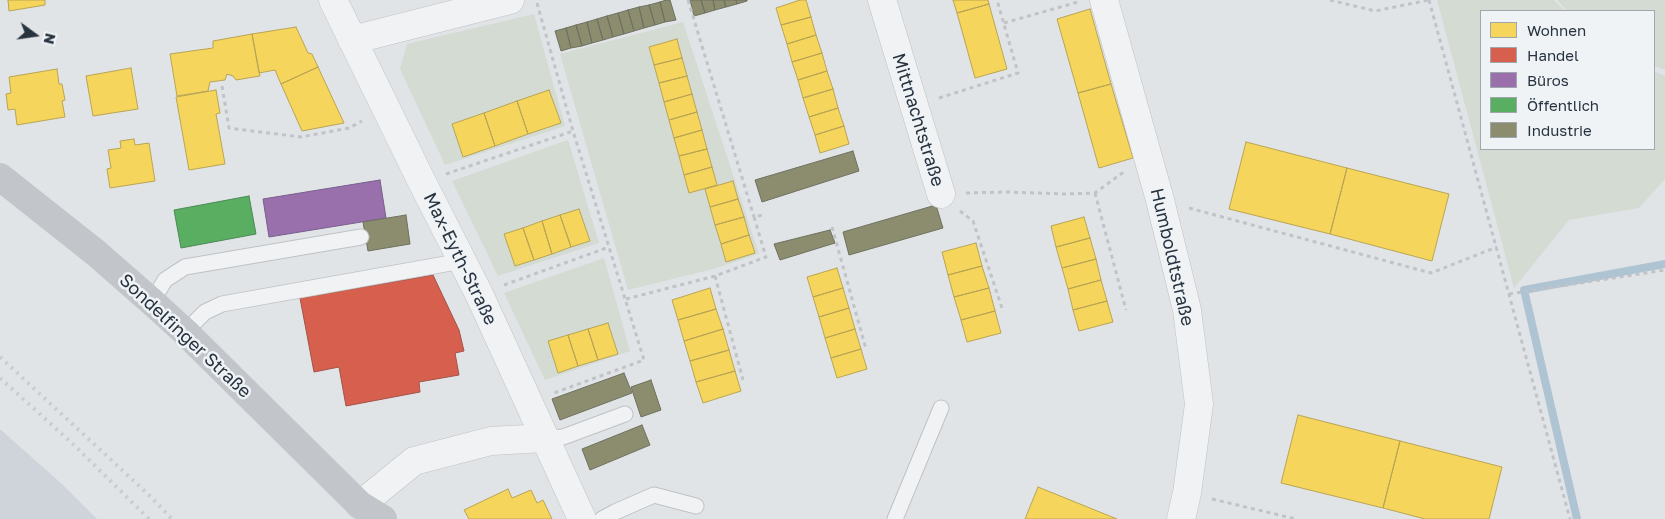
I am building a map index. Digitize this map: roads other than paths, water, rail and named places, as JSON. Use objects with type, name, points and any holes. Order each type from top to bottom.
[{"type":"main road","name":"Sondelfinger Straße","points":[[0,178],[96,253],[152,302],[370,514]]},
{"type":"street","name":"Max-Eyth-Straße","points":[[333,0],[479,294],[582,519]]},
{"type":"street","points":[[352,40],[510,0]]},
{"type":"street","name":"Mittnachtstraße","points":[[882,0],[940,194]]},
{"type":"street","name":"Humboldtstraße","points":[[1104,0],[1160,200],[1187,310],[1199,404],[1187,493],[1181,519]]},
{"type":"street","points":[[370,514],[414,461],[491,441],[544,438]]},
{"type":"lane","points":[[152,302],[165,280],[185,267],[361,237]]},
{"type":"lane","points":[[185,332],[205,312],[222,304],[462,261]]},
{"type":"lane","points":[[895,519],[941,408]]},
{"type":"lane","points":[[544,438],[563,438],[625,414]]},
{"type":"lane","points":[[602,519],[654,496],[696,506]]},
{"type":"waterway","points":[[1524,290],[1665,264]]},
{"type":"waterway","points":[[1525,294],[1577,519]]},
{"type":"railway","points":[[0,357],[149,495],[172,519]]},
{"type":"railway","points":[[0,378],[74,445],[149,519]]}]
